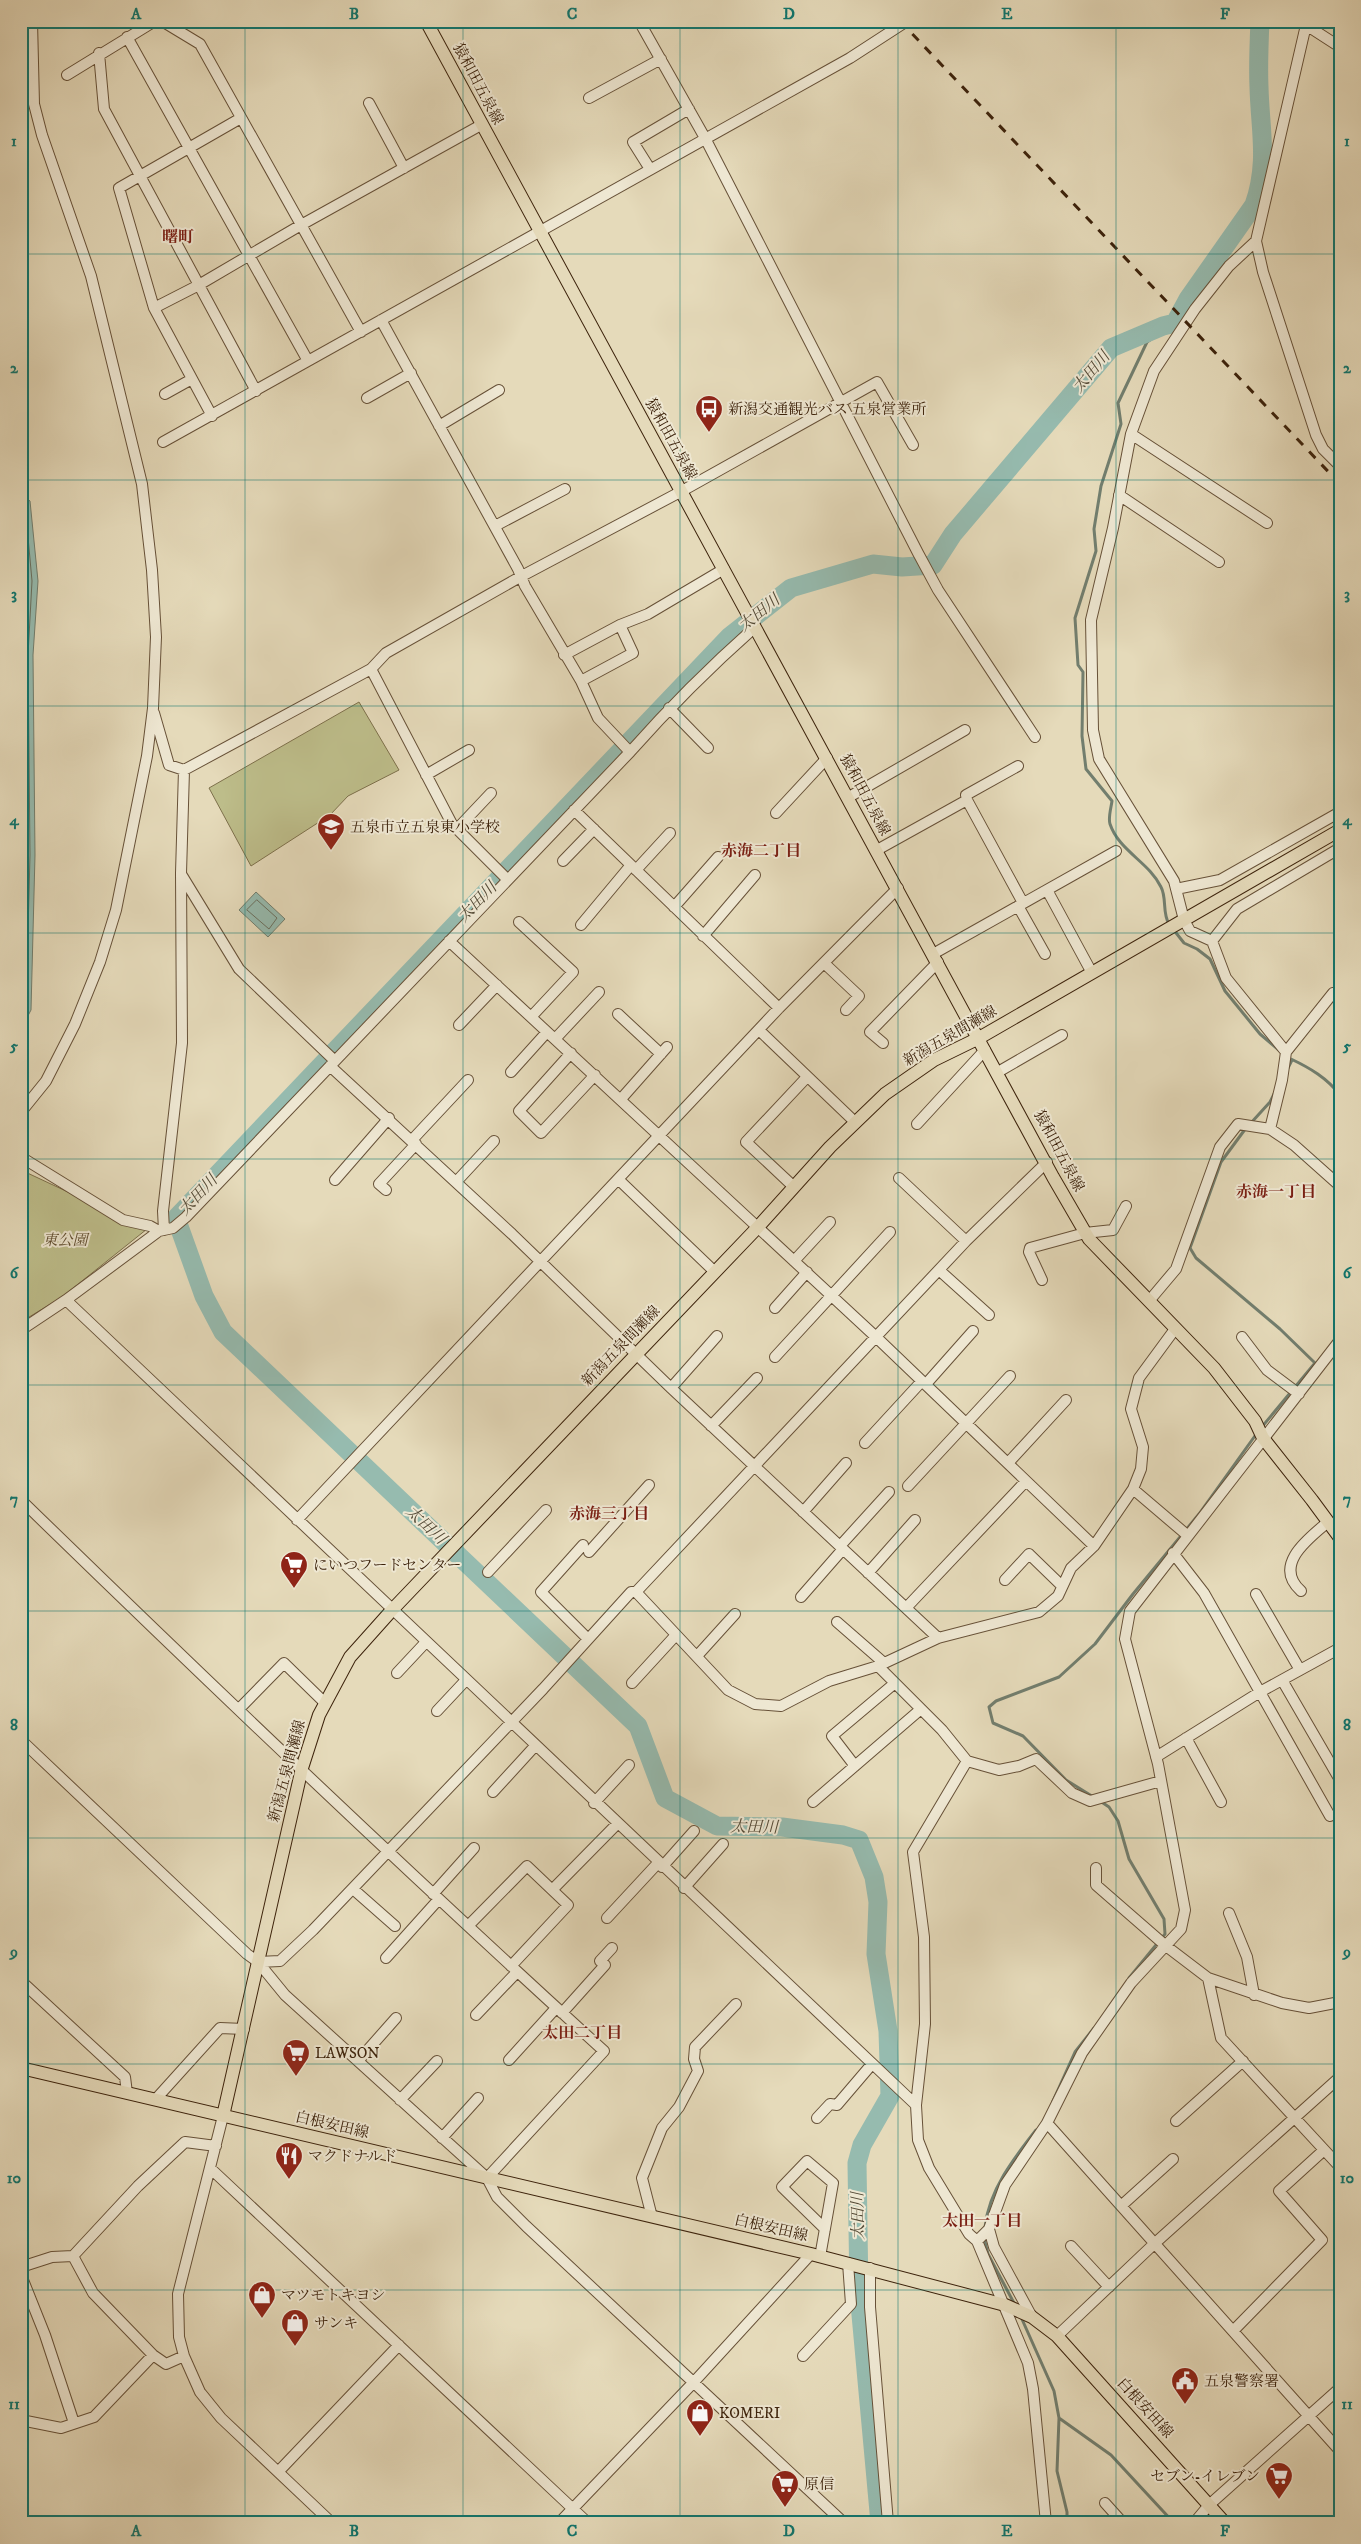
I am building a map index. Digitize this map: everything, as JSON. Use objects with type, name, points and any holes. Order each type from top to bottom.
[{"type":"main road","name":"猿和田五泉線","points":[[426,21],[682,491],[754,628],[827,758],[1085,1233],[1112,1264],[1214,1368],[1255,1421],[1263,1438],[1340,1538]]},
{"type":"main road","name":"新潟五泉間瀬線","points":[[223,2116],[302,1768],[319,1715],[350,1657],[392,1610],[758,1228],[830,1146],[885,1094],[934,1060],[982,1044],[1163,930],[1184,920],[1340,830]]},
{"type":"main road","name":"白根安田線","points":[[21,2068],[870,2268],[1005,2304],[1032,2317],[1057,2336],[1225,2523]]},
{"type":"street","points":[[21,1112],[46,1081],[75,1024],[100,962],[116,910],[137,812],[153,708],[156,637],[152,570],[142,484],[91,276],[42,135],[34,104],[32,21]]},
{"type":"street","points":[[67,75],[99,53],[155,21]]},
{"type":"street","points":[[162,21],[200,44],[361,332]]},
{"type":"street","points":[[639,21],[689,109],[839,405],[921,559],[1035,737]]},
{"type":"street","points":[[163,442],[850,58],[908,21]]},
{"type":"street","points":[[1340,47],[1305,23],[1256,241],[1263,272],[1316,435],[1323,449],[1340,466]]},
{"type":"street","points":[[127,37],[187,148],[250,254],[308,361]]},
{"type":"street","points":[[99,53],[104,110],[256,391]]},
{"type":"street","points":[[589,98],[661,59]]},
{"type":"street","points":[[368,103],[404,168]]},
{"type":"street","points":[[650,169],[633,142],[689,109]]},
{"type":"street","points":[[212,416],[154,308],[119,188],[241,118]]},
{"type":"street","points":[[154,308],[198,286],[250,254],[481,125]]},
{"type":"street","points":[[1256,241],[1229,266],[1206,295],[1154,371],[1131,434],[1090,620],[1093,730],[1098,759],[1155,847],[1176,889],[1184,920],[1190,931],[1212,941],[1226,978],[1286,1052]]},
{"type":"street","points":[[381,320],[495,526],[518,569],[520,577],[564,655],[581,681],[598,718],[630,752]]},
{"type":"street","points":[[367,398],[411,373]]},
{"type":"street","points":[[165,394],[192,380]]},
{"type":"street","points":[[153,708],[170,765],[184,770],[371,668],[386,653],[520,577],[682,491],[839,405],[877,382],[913,445]]},
{"type":"street","points":[[439,426],[499,390]]},
{"type":"street","points":[[1131,434],[1267,523]]},
{"type":"street","points":[[495,526],[565,489]]},
{"type":"street","points":[[1119,495],[1219,562]]},
{"type":"street","points":[[564,655],[648,614],[724,569]]},
{"type":"street","points":[[581,681],[633,653],[620,626]]},
{"type":"street","points":[[21,1330],[66,1300],[161,1230],[173,1228],[212,1192],[331,1059],[449,940],[504,876],[574,810],[711,665],[754,628]]},
{"type":"street","points":[[371,668],[452,824],[504,876]]},
{"type":"street","points":[[669,708],[708,748]]},
{"type":"street","points":[[848,797],[965,730]]},
{"type":"street","points":[[426,775],[469,750]]},
{"type":"street","points":[[776,813],[827,758]]},
{"type":"street","points":[[1018,766],[966,795],[1045,954]]},
{"type":"street","points":[[161,1230],[182,1043],[180,873],[184,770]]},
{"type":"street","points":[[457,829],[491,793]]},
{"type":"street","points":[[877,850],[967,800]]},
{"type":"street","points":[[574,810],[779,1008]]},
{"type":"street","points":[[1176,889],[1220,880],[1340,812]]},
{"type":"street","points":[[563,861],[594,829]]},
{"type":"street","points":[[581,924],[670,833]]},
{"type":"street","points":[[1212,941],[1237,909],[1340,848]]},
{"type":"street","points":[[883,1043],[870,1032],[936,958],[1021,905],[1116,851]]},
{"type":"street","points":[[674,907],[718,857]]},
{"type":"street","points":[[180,873],[239,969],[389,1118],[671,1388],[938,1638]]},
{"type":"street","points":[[703,936],[755,875]]},
{"type":"street","points":[[297,1520],[660,1137],[779,1008],[898,888]]},
{"type":"street","points":[[1047,890],[1092,973]]},
{"type":"street","points":[[520,922],[573,972],[531,1017]]},
{"type":"street","points":[[449,940],[807,1272],[1094,1546]]},
{"type":"street","points":[[824,963],[859,996],[846,1010]]},
{"type":"street","points":[[459,1025],[497,985]]},
{"type":"street","points":[[555,1039],[600,992]]},
{"type":"street","points":[[1270,1129],[1280,1090],[1286,1052],[1333,993],[1340,998]]},
{"type":"street","points":[[618,1014],[664,1051],[621,1098]]},
{"type":"street","points":[[759,1030],[855,1122]]},
{"type":"street","points":[[511,1072],[547,1032]]},
{"type":"street","points":[[998,1072],[1062,1035]]},
{"type":"street","points":[[918,1124],[982,1044]]},
{"type":"street","points":[[571,1053],[519,1111],[541,1133],[595,1075]]},
{"type":"street","points":[[794,1187],[746,1142],[807,1076]]},
{"type":"street","points":[[386,1190],[378,1184],[468,1080]]},
{"type":"street","points":[[335,1180],[389,1118]]},
{"type":"street","points":[[1149,1301],[1176,1269],[1220,1147],[1238,1124],[1270,1129],[1294,1145],[1340,1186]]},
{"type":"street","points":[[456,1182],[494,1141]]},
{"type":"street","points":[[21,1157],[123,1220],[161,1230]]},
{"type":"street","points":[[258,1962],[280,1961],[353,1890],[631,1592],[636,1592],[966,1241],[1047,1162]]},
{"type":"street","points":[[899,1178],[966,1241]]},
{"type":"street","points":[[618,1180],[715,1272]]},
{"type":"street","points":[[1042,1280],[1028,1252],[1030,1248],[1085,1233],[1113,1230],[1126,1206]]},
{"type":"street","points":[[794,1261],[830,1222]]},
{"type":"street","points":[[775,1357],[890,1232]]},
{"type":"street","points":[[939,1270],[989,1315]]},
{"type":"street","points":[[775,1308],[807,1272]]},
{"type":"street","points":[[66,1300],[616,1824],[916,2105]]},
{"type":"street","points":[[636,1592],[728,1690],[756,1704],[781,1706],[829,1681],[881,1664],[938,1638],[1039,1612],[1058,1596],[1071,1568],[1094,1546],[1133,1489],[1141,1469],[1143,1447],[1131,1408],[1139,1378],[1175,1329]]},
{"type":"street","points":[[866,1442],[973,1331]]},
{"type":"street","points":[[671,1388],[717,1336]]},
{"type":"street","points":[[1242,1337],[1267,1370],[1299,1394]]},
{"type":"street","points":[[977,2241],[989,2229],[1005,2185],[1047,2123],[1082,2053],[1131,1983],[1181,1929],[1186,1910],[1156,1757],[1125,1640],[1130,1611],[1340,1340]]},
{"type":"street","points":[[908,1486],[1010,1376]]},
{"type":"street","points":[[711,1426],[757,1378]]},
{"type":"street","points":[[1008,1463],[1066,1400]]},
{"type":"street","points":[[803,1512],[846,1464]]},
{"type":"street","points":[[906,1608],[1026,1480]]},
{"type":"street","points":[[588,1639],[541,1592],[649,1485]]},
{"type":"street","points":[[1133,1489],[1187,1535]]},
{"type":"street","points":[[801,1597],[889,1492]]},
{"type":"street","points":[[21,1500],[436,1897],[604,2051],[486,2178]]},
{"type":"street","points":[[488,1572],[546,1510]]},
{"type":"street","points":[[868,1573],[915,1520]]},
{"type":"street","points":[[1301,1591],[1294,1585],[1291,1576],[1293,1558],[1299,1546],[1328,1522]]},
{"type":"street","points":[[1005,1580],[1029,1554],[1062,1586]]},
{"type":"street","points":[[1173,1554],[1204,1593],[1330,1816]]},
{"type":"street","points":[[1256,1594],[1300,1670]]},
{"type":"street","points":[[696,1656],[735,1614]]},
{"type":"street","points":[[837,1622],[881,1664],[895,1683],[967,1761],[999,1770],[1019,1766],[1036,1758],[1072,1793],[1090,1801],[1161,1781]]},
{"type":"street","points":[[632,1683],[676,1634]]},
{"type":"street","points":[[397,1673],[426,1642]]},
{"type":"street","points":[[1156,1757],[1260,1692],[1340,1648]]},
{"type":"street","points":[[239,1709],[284,1663],[325,1703]]},
{"type":"street","points":[[437,1711],[466,1680]]},
{"type":"street","points":[[1282,1680],[1340,1780]]},
{"type":"street","points":[[855,1766],[832,1736],[895,1683]]},
{"type":"street","points":[[813,1802],[921,1709]]},
{"type":"street","points":[[1186,1738],[1220,1802]]},
{"type":"street","points":[[21,1740],[258,1962],[285,1995],[486,2178],[497,2197],[526,2226],[844,2523]]},
{"type":"street","points":[[493,1792],[535,1746]]},
{"type":"street","points":[[967,1761],[913,1852],[924,1937],[925,2024],[916,2105],[918,2140],[929,2168],[969,2234],[977,2241],[1005,2304],[1028,2363],[1033,2389],[1046,2523]]},
{"type":"street","points":[[594,1803],[629,1766]]},
{"type":"street","points":[[553,1889],[616,1824]]},
{"type":"street","points":[[607,1918],[694,1832]]},
{"type":"street","points":[[684,1888],[723,1844]]},
{"type":"street","points":[[386,1958],[474,1848]]},
{"type":"street","points":[[468,1926],[527,1866],[568,1905],[476,2015]]},
{"type":"street","points":[[1096,1868],[1096,1885],[1166,1946],[1208,1978],[1254,1994],[1309,2008],[1340,2002]]},
{"type":"street","points":[[353,1890],[395,1926]]},
{"type":"street","points":[[1229,1913],[1247,1957],[1254,1994]]},
{"type":"street","points":[[509,2060],[605,1966],[600,1961],[612,1948]]},
{"type":"street","points":[[1208,1978],[1222,2038],[1339,2165]]},
{"type":"street","points":[[21,1981],[125,2076],[127,2093]]},
{"type":"street","points":[[652,2217],[642,2178],[662,2128],[679,2107],[698,2071],[694,2059],[695,2047],[736,2004]]},
{"type":"street","points":[[358,2061],[396,2018]]},
{"type":"street","points":[[155,2100],[220,2028],[244,2029]]},
{"type":"street","points":[[400,2100],[437,2060]]},
{"type":"street","points":[[1176,2121],[1243,2061]]},
{"type":"street","points":[[817,2118],[830,2104],[837,2105],[872,2064]]},
{"type":"street","points":[[1057,2336],[1154,2244],[1294,2118],[1338,2083]]},
{"type":"street","points":[[442,2138],[478,2098]]},
{"type":"street","points":[[223,2116],[178,2294],[180,2337],[184,2356],[200,2392],[221,2418],[332,2523]]},
{"type":"street","points":[[1047,2123],[1154,2244],[1234,2330],[1340,2451]]},
{"type":"street","points":[[21,2267],[52,2257],[73,2256],[138,2186],[185,2142],[216,2146]]},
{"type":"street","points":[[1234,2330],[1322,2240],[1279,2191],[1324,2150]]},
{"type":"street","points":[[1121,2206],[1173,2159]]},
{"type":"street","points":[[559,2523],[815,2255],[825,2229],[833,2183],[808,2160],[782,2188],[825,2229]]},
{"type":"street","points":[[210,2168],[588,2523]]},
{"type":"street","points":[[989,2229],[994,2247],[1032,2317]]},
{"type":"street","points":[[1071,2246],[1109,2287]]},
{"type":"street","points":[[73,2256],[93,2293],[153,2355],[166,2364],[184,2356]]},
{"type":"street","points":[[803,2356],[851,2304],[848,2263]]},
{"type":"street","points":[[870,2268],[870,2307],[888,2523]]},
{"type":"street","points":[[21,2275],[45,2335],[74,2423]]},
{"type":"street","points":[[278,2472],[399,2345]]},
{"type":"street","points":[[21,2420],[61,2428],[94,2417],[153,2355]]},
{"type":"street","points":[[1194,2523],[1209,2506],[1340,2388]]},
{"type":"street","points":[[1105,2503],[1123,2523]]},
{"type":"green space","points":[[359,702],[399,770],[348,796],[330,815],[251,866],[209,788]]},
{"type":"green space","name":"東公園","points":[[21,1170],[147,1229],[62,1297],[21,1322]]},
{"type":"water","points":[[21,493],[30,501],[38,581],[33,655],[35,855],[31,1010],[21,1029]]},
{"type":"water","points":[[256,892],[285,919],[268,937],[239,910]]},
{"type":"waterway","name":"太田川","points":[[880,2523],[859,2293],[857,2163],[862,2145],[890,2096],[888,2031],[876,1954],[878,1902],[874,1877],[859,1840],[843,1835],[782,1827],[717,1826],[665,1798],[638,1726],[223,1332],[204,1296],[176,1218],[729,637],[791,588],[873,564],[902,567],[933,565],[953,534],[1111,348],[1163,326],[1175,323],[1188,299],[1254,205],[1259,189],[1262,160],[1259,79],[1260,21]]},
{"type":"waterway","points":[[1169,924],[1161,887],[1156,878],[1120,842],[1114,833],[1109,822],[1112,801],[1086,769],[1082,736],[1083,672],[1078,665],[1075,618],[1096,551],[1094,529],[1101,486],[1121,424],[1118,403],[1147,342],[1175,323]]},
{"type":"waterway","points":[[1173,929],[1184,943],[1197,949],[1210,959],[1225,991],[1260,1034],[1280,1051]]},
{"type":"waterway","points":[[1291,1059],[1318,1074],[1330,1083],[1340,1095]]},
{"type":"waterway","points":[[1288,1068],[1292,1060]]},
{"type":"waterway","points":[[1250,1124],[1270,1102],[1274,1094]]},
{"type":"waterway","points":[[1246,1128],[1221,1162],[1190,1248],[1196,1258],[1280,1329],[1315,1363],[1261,1428]]},
{"type":"waterway","points":[[1095,1798],[1066,1780],[1023,1736],[993,1723],[989,1707],[996,1701],[1059,1677],[1095,1644],[1133,1594],[1199,1514],[1257,1433]]},
{"type":"waterway","points":[[1100,1801],[1109,1807],[1118,1821],[1129,1859],[1164,1919],[1165,1934],[1129,1978]]},
{"type":"waterway","points":[[1053,2101],[1075,2052],[1094,2028]]},
{"type":"waterway","points":[[985,2227],[987,2213],[997,2187],[1011,2163],[1036,2130]]},
{"type":"waterway","points":[[984,2238],[988,2254],[1015,2305]]},
{"type":"waterway","points":[[1021,2317],[1054,2391],[1059,2418],[1057,2471],[1067,2512],[1067,2523]]},
{"type":"waterway","points":[[1059,2418],[1111,2455],[1174,2523]]},
{"type":"railway","points":[[900,21],[1340,484]]},
{"type":"place","name":"新潟交通観光バス 五泉営業所","points":[[709,433]]},
{"type":"place","name":"五泉市立五泉東小学校","points":[[331,851]]},
{"type":"place","name":"にいつフードセンター","points":[[294,1589]]},
{"type":"place","name":"LAWSON","points":[[296,2077]]},
{"type":"place","name":"マクドナルド","points":[[289,2180]]},
{"type":"place","name":"マツモトキヨシ","points":[[262,2319]]},
{"type":"place","name":"サンキ","points":[[295,2347]]},
{"type":"place","name":"五泉警察署","points":[[1185,2405]]},
{"type":"place","name":"KOMERI","points":[[700,2437]]},
{"type":"place","name":"セブン-イレブン","points":[[1279,2500]]},
{"type":"place","name":"原信","points":[[785,2508]]},
{"type":"district","name":"曙町","points":[[178,237]]},
{"type":"district","name":"赤海二丁目","points":[[761,851]]},
{"type":"district","name":"赤海一丁目","points":[[1276,1192]]},
{"type":"district","name":"赤海三丁目","points":[[609,1514]]},
{"type":"district","name":"太田二丁目","points":[[582,2033]]},
{"type":"district","name":"太田一丁目","points":[[982,2221]]}]
